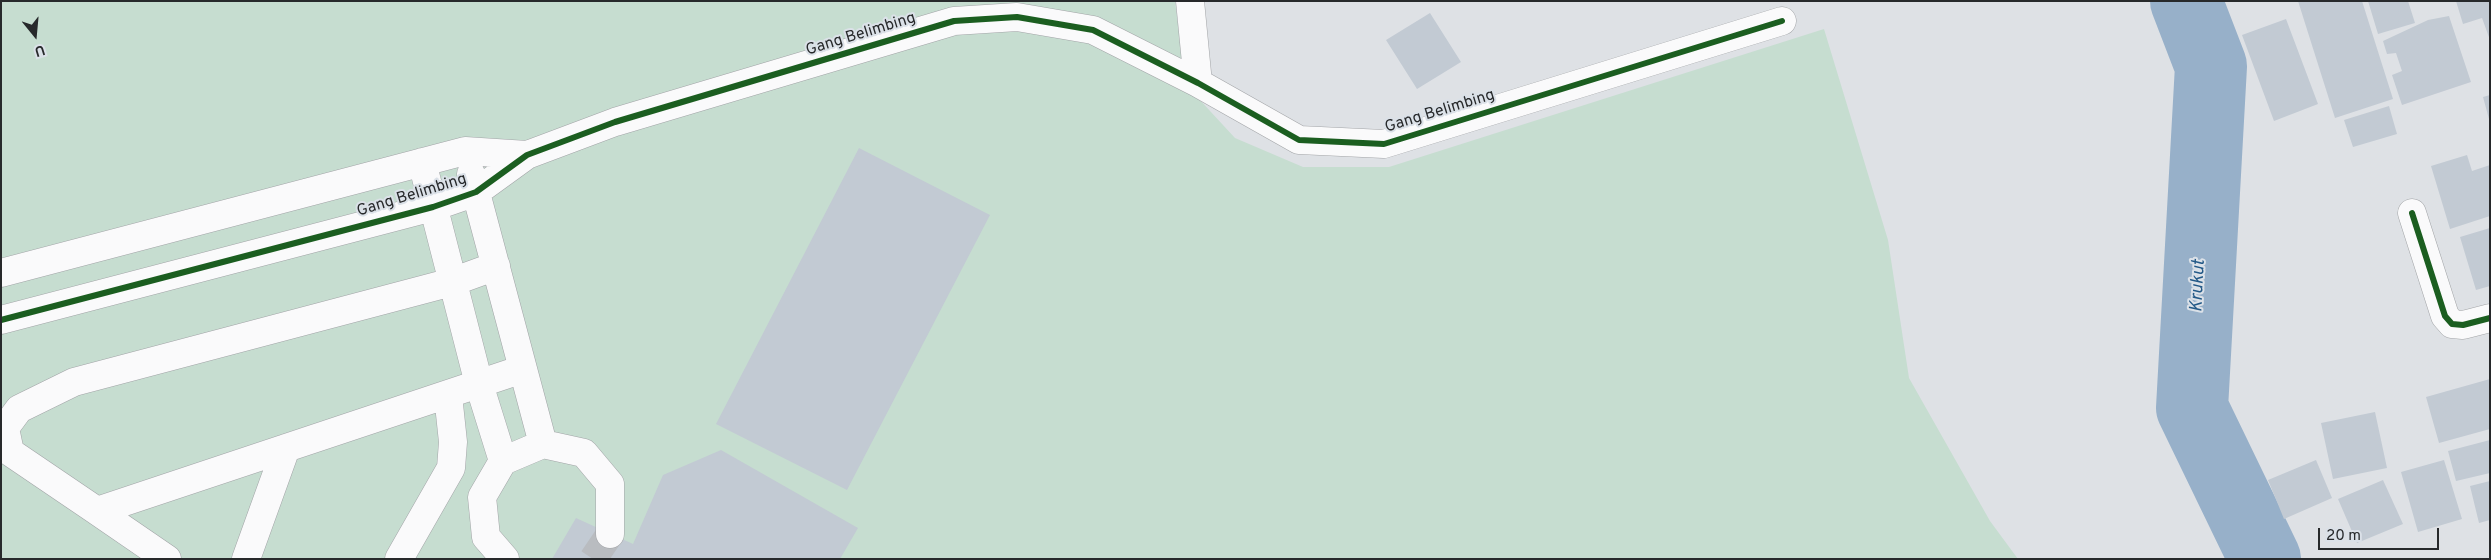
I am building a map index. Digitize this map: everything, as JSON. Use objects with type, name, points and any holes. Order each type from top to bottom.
[{"type":"street","points":[[1190,1],[1198,83]]},
{"type":"street","name":"Gang Belimbing","points":[[1,320],[433,207],[476,192],[527,155],[615,122],[954,21],[1017,16],[1093,30],[1198,83],[1299,140],[1384,144],[1782,21]]},
{"type":"street","points":[[465,151],[543,444]]},
{"type":"street","name":"Gang Belimbing","points":[[1,273],[465,151],[527,155]]},
{"type":"street","points":[[422,162],[452,282],[503,461]]},
{"type":"street","points":[[2412,213],[2445,316],[2452,324],[2463,326],[2490,318]]},
{"type":"street","points":[[167,559],[10,452],[5,428],[19,409],[74,382],[452,282],[496,266]]},
{"type":"street","points":[[97,510],[523,369]]},
{"type":"street","points":[[399,559],[451,468],[453,442],[448,395]]},
{"type":"street","points":[[505,559],[486,538],[482,497],[503,461],[543,444],[584,453],[610,484],[610,534]]},
{"type":"street","points":[[246,559],[286,448]]},
{"type":"green space","points":[[1,1],[1175,1],[1186,85],[1235,138],[1303,167],[1389,167],[1824,29],[1888,240],[1909,378],[1990,521],[2018,559],[1,559]]},
{"type":"building","points":[[2298,1],[2362,1],[2393,99],[2335,118]]},
{"type":"building","points":[[2368,1],[2408,1],[2415,23],[2378,34]]},
{"type":"building","points":[[2456,1],[2490,1],[2490,40],[2482,18],[2463,24]]},
{"type":"building","points":[[1430,13],[1461,62],[1417,89],[1386,40]]},
{"type":"building","points":[[2449,16],[2471,82],[2402,105],[2392,75],[2402,71],[2396,53],[2387,54],[2383,41],[2428,20]]},
{"type":"building","points":[[2286,19],[2318,104],[2274,121],[2242,35]]},
{"type":"building","points":[[2490,95],[2490,119],[2489,119],[2483,97]]},
{"type":"building","points":[[2389,106],[2397,134],[2353,147],[2344,120]]},
{"type":"building","points":[[859,148],[990,215],[847,490],[716,424]]},
{"type":"building","points":[[2467,155],[2472,171],[2490,165],[2490,216],[2450,229],[2431,166]]},
{"type":"building","points":[[2490,228],[2490,286],[2476,290],[2460,237]]},
{"type":"building","points":[[2490,379],[2490,429],[2439,443],[2426,397]]},
{"type":"building","points":[[2375,412],[2387,468],[2333,479],[2321,423]]},
{"type":"building","points":[[2490,440],[2490,473],[2456,481],[2448,451]]},
{"type":"building","points":[[721,450],[858,528],[840,559],[552,559],[576,518],[633,544],[663,475]]},
{"type":"building","points":[[2316,460],[2332,498],[2284,519],[2268,480]]},
{"type":"building","points":[[2444,460],[2462,519],[2418,532],[2401,472]]},
{"type":"building","points":[[2383,480],[2403,524],[2357,543],[2338,499]]},
{"type":"building","points":[[2490,481],[2490,520],[2479,523],[2470,486]]},
{"type":"waterway","name":"Krukut","points":[[2186,1],[2211,66],[2192,408],[2265,559]]},
{"type":"tunnel","points":[[593,559],[610,534]]},
{"type":"cycle path","points":[[1,320],[433,207],[476,192],[527,155],[615,122],[954,21],[1017,17],[1093,30],[1198,83],[1299,140],[1384,144],[1782,21]]},
{"type":"cycle path","points":[[2412,213],[2445,316],[2452,324],[2463,325],[2490,318]]}]
